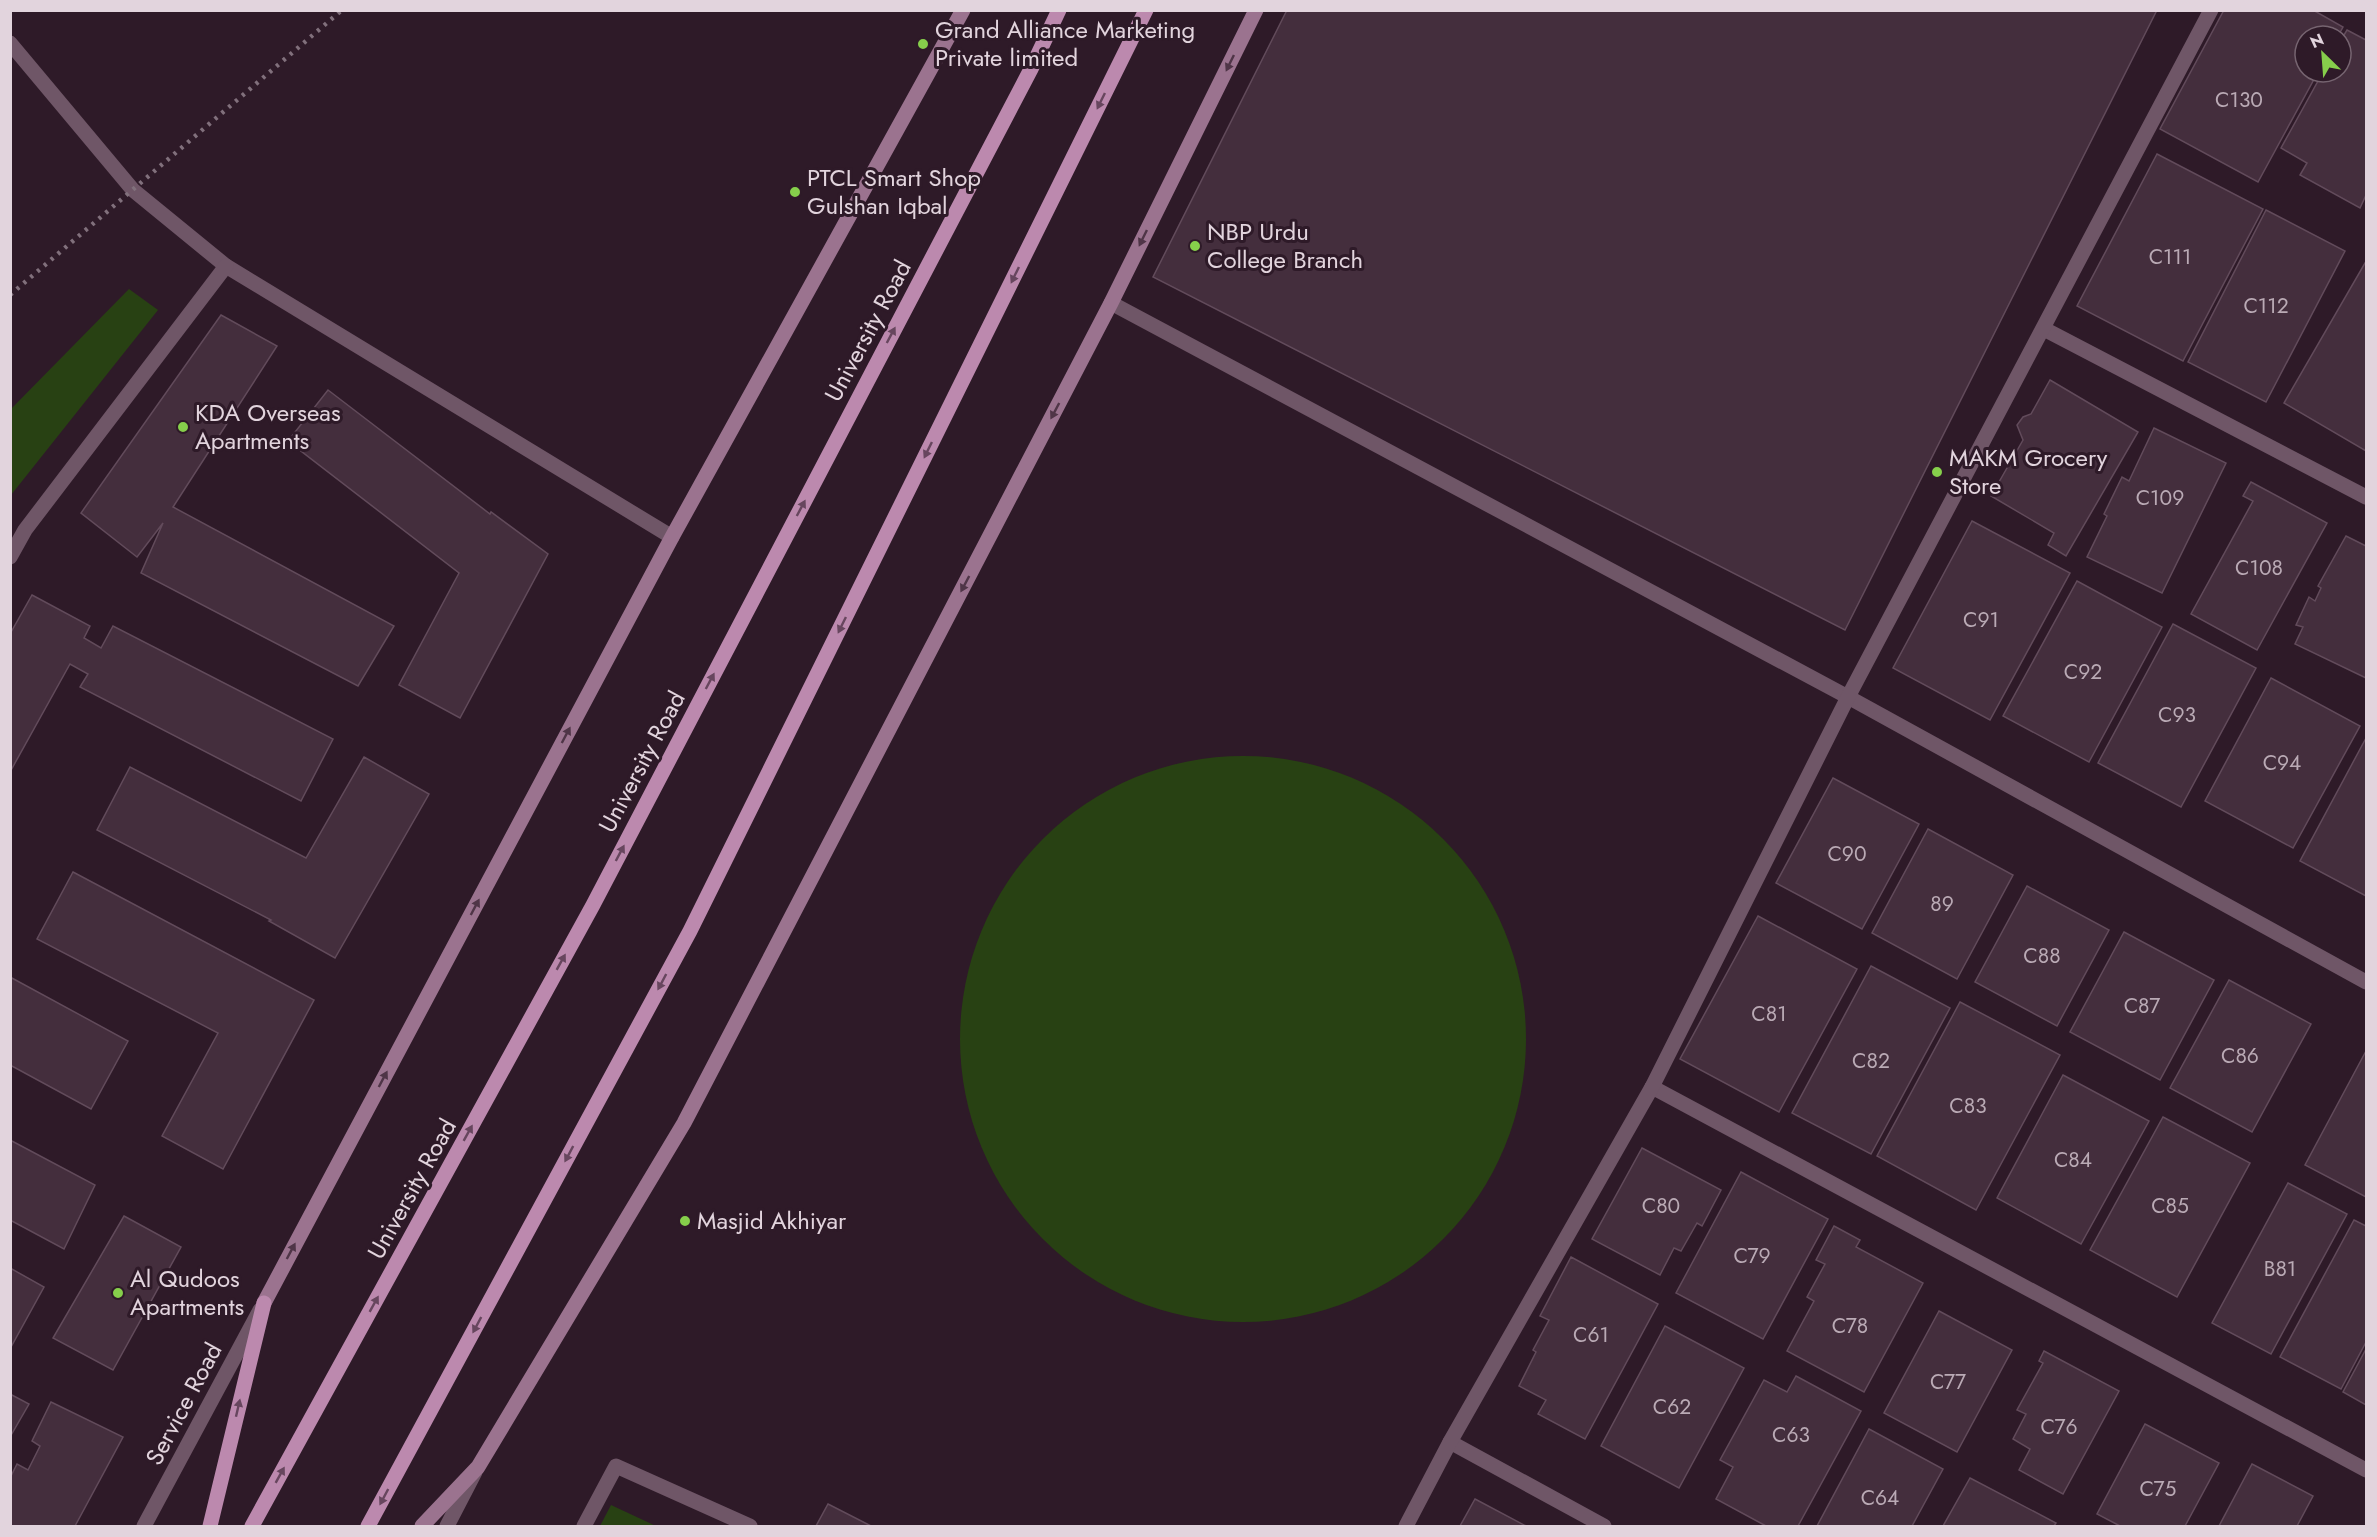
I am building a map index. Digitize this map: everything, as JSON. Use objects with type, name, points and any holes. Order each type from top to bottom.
[{"type":"main road","name":"University Road","points":[[252,1527],[592,905],[1025,80],[1059,10]]},
{"type":"main road","points":[[368,1527],[690,931],[1146,10]]},
{"type":"main road","points":[[210,1527],[264,1303]]},
{"type":"street","points":[[264,1303],[672,537],[963,10]]},
{"type":"street","points":[[447,1527],[478,1467],[684,1123],[1111,303],[1256,10]]},
{"type":"street","points":[[1406,1527],[1450,1442],[1652,1087],[1848,697],[2211,10]]},
{"type":"street","points":[[10,44],[133,190],[226,266],[672,537]]},
{"type":"street","points":[[10,557],[25,530],[226,266]]},
{"type":"street","points":[[1111,303],[1848,697],[2367,982]]},
{"type":"street","points":[[2044,329],[2367,497]]},
{"type":"street","points":[[1652,1087],[2367,1470]]},
{"type":"street","name":"Service Road","points":[[144,1527],[264,1303]]},
{"type":"street","points":[[1450,1442],[1604,1527]]},
{"type":"street","points":[[584,1527],[616,1466],[750,1527]]},
{"type":"street","points":[[422,1527],[478,1467]]},
{"type":"green space","points":[[129,289],[158,310],[11,495],[11,409]]},
{"type":"green space","points":[[1243,756],[1298,761],[1351,778],[1376,789],[1400,804],[1423,820],[1443,839],[1462,859],[1478,882],[1493,906],[1504,931],[1521,984],[1526,1039],[1521,1094],[1504,1147],[1493,1172],[1478,1196],[1462,1219],[1443,1239],[1423,1258],[1400,1274],[1376,1289],[1351,1300],[1298,1317],[1243,1322],[1188,1317],[1135,1300],[1110,1289],[1086,1274],[1063,1258],[1043,1239],[1024,1219],[1008,1196],[993,1172],[982,1147],[965,1094],[960,1039],[965,984],[982,931],[993,906],[1008,882],[1024,859],[1043,839],[1063,820],[1086,804],[1110,789],[1135,778],[1188,761]]},
{"type":"green space","points":[[611,1505],[656,1526],[600,1526]]},
{"type":"building","points":[[1287,10],[2157,10],[1845,630],[1153,277]]},
{"type":"building","points":[[2224,10],[2313,10],[2338,24],[2293,24],[2293,84],[2311,84],[2258,182],[2160,129]]},
{"type":"building","points":[[2353,33],[2366,40],[2366,195],[2360,208],[2300,175],[2307,163],[2281,148],[2316,84],[2353,84]]},
{"type":"building","points":[[2157,154],[2263,209],[2183,361],[2077,306]]},
{"type":"building","points":[[2266,210],[2345,251],[2266,402],[2188,362]]},
{"type":"building","points":[[2366,264],[2366,451],[2284,403]]},
{"type":"building","name":"KDA Overseas Apartments","points":[[221,315],[277,346],[173,507],[394,626],[358,686],[141,573],[163,523],[137,557],[81,513]]},
{"type":"building","points":[[2050,380],[2138,432],[2066,556],[2048,545],[2054,533],[1991,496],[2023,440],[2017,425],[2023,417],[2031,414]]},
{"type":"building","name":"KDA Overseas Apartments","points":[[328,390],[490,514],[491,512],[548,554],[460,718],[399,685],[459,573],[288,441]]},
{"type":"building","points":[[2154,428],[2226,463],[2162,593],[2087,557],[2107,516],[2104,514],[2122,477],[2129,481]]},
{"type":"building","points":[[2251,482],[2327,523],[2257,650],[2191,614],[2253,501],[2243,496]]},
{"type":"building","points":[[1972,521],[2070,573],[1990,720],[1893,668]]},
{"type":"building","points":[[2346,536],[2366,546],[2366,678],[2295,644],[2303,627],[2296,625],[2309,597],[2315,601],[2321,588],[2318,586]]},
{"type":"building","points":[[2077,581],[2162,627],[2089,762],[2003,716]]},
{"type":"building","points":[[32,595],[90,626],[84,638],[101,648],[113,626],[333,739],[301,801],[80,687],[88,674],[70,664],[10,772],[10,634]]},
{"type":"building","points":[[2173,624],[2256,668],[2181,807],[2098,763]]},
{"type":"building","points":[[2271,678],[2360,726],[2293,848],[2205,801]]},
{"type":"building","points":[[2366,738],[2366,896],[2300,861]]},
{"type":"building","points":[[364,757],[429,794],[335,958],[269,921],[271,920],[97,830],[130,767],[306,858]]},
{"type":"building","points":[[1833,778],[1919,824],[1862,929],[1776,883]]},
{"type":"building","points":[[1928,829],[2013,875],[1957,979],[1872,933]]},
{"type":"building","points":[[73,872],[314,1000],[223,1169],[162,1136],[218,1033],[37,939]]},
{"type":"building","points":[[2027,886],[2109,930],[2057,1026],[1975,982]]},
{"type":"building","points":[[1758,916],[1857,969],[1779,1112],[1680,1059]]},
{"type":"building","points":[[2124,932],[2214,980],[2160,1080],[2070,1032]]},
{"type":"building","points":[[1871,966],[1950,1008],[1871,1154],[1792,1113]]},
{"type":"building","points":[[10,977],[128,1041],[91,1109],[10,1065]]},
{"type":"building","points":[[2229,980],[2311,1024],[2252,1132],[2170,1088]]},
{"type":"building","points":[[1960,1002],[2060,1055],[1976,1210],[1877,1156]]},
{"type":"building","points":[[2366,1051],[2366,1197],[2305,1165]]},
{"type":"building","points":[[2063,1075],[2149,1121],[2081,1244],[1997,1198]]},
{"type":"building","points":[[2163,1117],[2250,1163],[2177,1297],[2090,1250]]},
{"type":"building","name":"Al Qudoos Apartments","points":[[10,1140],[95,1185],[64,1249],[10,1220]]},
{"type":"building","points":[[1642,1148],[1721,1190],[1702,1226],[1697,1223],[1681,1251],[1674,1248],[1660,1275],[1592,1239]]},
{"type":"building","points":[[1741,1172],[1828,1219],[1763,1339],[1676,1293]]},
{"type":"building","points":[[2288,1183],[2347,1214],[2271,1354],[2212,1323]]},
{"type":"building","name":"Al Qudoos Apartments","points":[[124,1216],[181,1247],[113,1370],[53,1338]]},
{"type":"building","points":[[2354,1220],[2366,1226],[2366,1342],[2341,1389],[2280,1357]]},
{"type":"building","points":[[1834,1226],[1860,1240],[1856,1247],[1923,1283],[1864,1392],[1787,1351],[1814,1301],[1807,1297],[1825,1264],[1816,1260]]},
{"type":"building","points":[[1571,1257],[1658,1304],[1585,1439],[1538,1414],[1546,1400],[1519,1386],[1536,1352],[1533,1350],[1549,1320],[1540,1316]]},
{"type":"building","points":[[10,1268],[44,1287],[11,1347],[10,1347]]},
{"type":"building","points":[[1939,1311],[2012,1350],[1957,1452],[1884,1413]]},
{"type":"building","points":[[1665,1326],[1744,1368],[1679,1488],[1601,1446]]},
{"type":"building","points":[[2366,1349],[2366,1405],[2343,1392]]},
{"type":"building","points":[[2044,1351],[2119,1391],[2063,1494],[2019,1470],[2030,1449],[2013,1439],[2026,1414],[2017,1410],[2043,1363],[2039,1361]]},
{"type":"building","points":[[1796,1376],[1861,1411],[1798,1526],[1766,1526],[1716,1499],[1733,1467],[1720,1460],[1764,1380],[1787,1392]]},
{"type":"building","points":[[10,1394],[29,1404],[10,1437]]},
{"type":"building","points":[[51,1402],[123,1437],[75,1526],[10,1526],[10,1478],[17,1464],[28,1470],[40,1446],[32,1441]]},
{"type":"building","points":[[2145,1424],[2219,1463],[2185,1526],[2120,1526],[2097,1514]]},
{"type":"building","points":[[1869,1429],[1943,1469],[1912,1526],[1817,1526]]},
{"type":"building","points":[[2252,1464],[2313,1496],[2297,1526],[2219,1526]]},
{"type":"building","points":[[1970,1478],[2056,1523],[2054,1526],[1943,1526]]},
{"type":"building","points":[[1475,1499],[1526,1526],[1460,1526]]},
{"type":"building","points":[[828,1504],[871,1526],[816,1526]]},
{"type":"railway","points":[[10,295],[342,10]]},
{"type":"place","name":"Grand Alliance Marketing Private limited","points":[[923,44]]},
{"type":"place","name":"PTCL Smart Shop Gulshan Iqbal","points":[[795,192]]},
{"type":"place","name":"NBP Urdu College Branch","points":[[1195,246]]},
{"type":"place","name":"KDA Overseas Apartments","points":[[183,427]]},
{"type":"place","name":"MAKM Grocery Store","points":[[1937,472]]},
{"type":"place","name":"Masjid Akhiyar","points":[[685,1221]]},
{"type":"place","name":"Al Qudoos Apartments","points":[[118,1293]]}]
